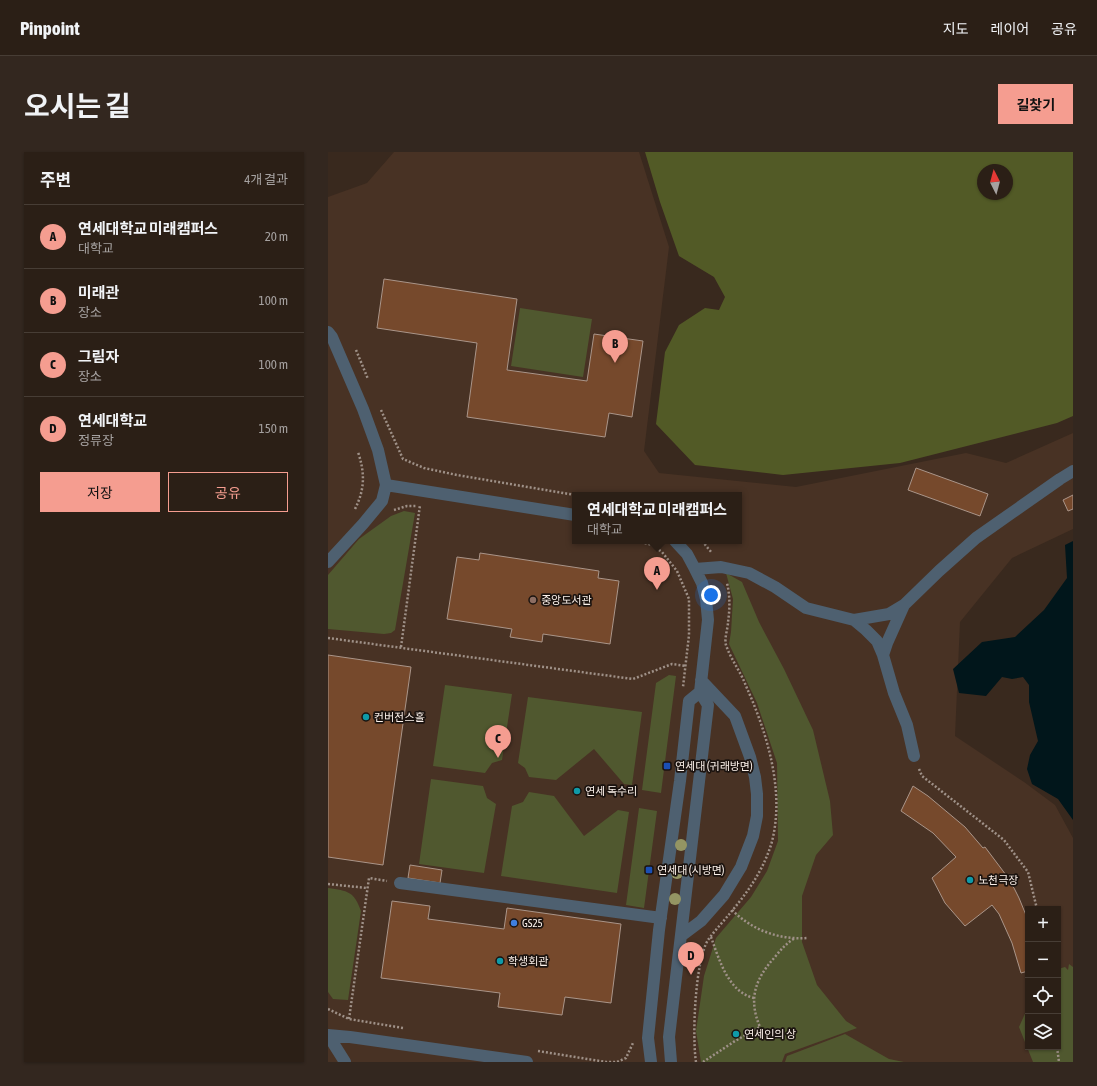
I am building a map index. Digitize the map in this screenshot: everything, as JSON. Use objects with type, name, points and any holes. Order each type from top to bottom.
[{"type":"street","points":[[328,332],[332,337],[363,409],[378,450],[386,485],[382,501],[328,562]]},
{"type":"street","points":[[695,569],[721,567],[749,573],[775,587],[806,608],[854,620],[889,614],[904,605],[918,593],[939,570],[976,538],[1073,471]]},
{"type":"street","points":[[386,485],[572,515]]},
{"type":"street","points":[[670,1062],[669,1037],[708,705],[701,680],[708,620],[707,606],[702,583],[687,554],[678,544]]},
{"type":"street","points":[[883,655],[904,605]]},
{"type":"street","points":[[854,620],[877,642],[883,655],[894,693],[907,725],[914,756]]},
{"type":"street","points":[[681,936],[701,921],[720,899],[741,867],[753,836],[757,816],[755,777],[750,757],[735,716],[701,680]]},
{"type":"street","points":[[651,1062],[648,1038],[661,918],[689,701],[701,680]]},
{"type":"street","points":[[400,882],[661,918]]},
{"type":"street","points":[[328,1035],[345,1062]]},
{"type":"street","points":[[328,1035],[527,1062]]},
{"type":"path","points":[[356,350],[370,384]]},
{"type":"path","points":[[378,404],[403,459],[424,468],[457,476],[572,495]]},
{"type":"path","points":[[353,513],[359,501],[363,485],[361,463],[358,452]]},
{"type":"path","points":[[401,647],[422,491]]},
{"type":"path","points":[[648,544],[662,552],[678,571],[689,599],[690,617],[686,666],[682,688]]},
{"type":"path","points":[[328,638],[633,679],[672,664],[686,666],[701,680]]},
{"type":"path","points":[[914,756],[922,776],[1004,840],[1028,872],[1036,906]]},
{"type":"path","points":[[349,1019],[369,878]]},
{"type":"path","points":[[328,884],[367,888]]},
{"type":"path","points":[[720,899],[745,922],[759,929],[771,934],[795,938],[807,938]]},
{"type":"path","points":[[696,1062],[694,1024],[699,973],[704,949],[711,936],[723,969],[732,982],[741,993],[754,998]]},
{"type":"path","points":[[703,1062],[734,1041],[760,1027],[756,1019],[754,998],[758,981],[762,972],[786,944],[795,938]]},
{"type":"path","points":[[328,1009],[349,1019],[408,1029]]},
{"type":"path","points":[[533,1050],[606,1062],[617,1062],[626,1058],[634,1041]]},
{"type":"path","points":[[1057,1050],[1059,1062]]},
{"type":"shaded area","points":[[394,152],[639,152],[669,247],[644,451],[659,473],[796,487],[966,453],[1006,463],[1073,433],[1073,529],[1012,558],[960,622],[955,736],[1024,782],[1055,805],[1073,838],[1073,1062],[328,1062],[328,197],[367,183]]},
{"type":"shaded area","points":[[1073,541],[1073,820],[1058,799],[1032,784],[1027,769],[1030,755],[1038,741],[1029,702],[1029,685],[1023,677],[1012,679],[1002,677],[986,696],[959,693],[953,669],[982,642],[1015,637],[1044,610],[1067,578],[1065,545]]},
{"type":"green space","points":[[645,152],[1073,152],[1073,416],[1057,423],[900,463],[783,475],[695,465],[656,424],[665,352],[679,325],[705,308],[719,310],[725,297],[714,277],[679,256],[660,202]]},
{"type":"green space","points":[[520,308],[592,319],[583,377],[511,366]]},
{"type":"green space","points":[[404,511],[415,513],[395,630],[391,633],[384,634],[328,629],[328,575],[359,539],[391,516]]},
{"type":"green space","points":[[726,573],[742,582],[759,622],[784,669],[813,730],[830,801],[833,835],[816,855],[802,896],[802,942],[817,985],[846,1021],[857,1028],[785,1054],[782,1062],[701,1062],[696,1031],[704,976],[716,938],[751,897],[767,871],[778,841],[777,763],[757,703],[729,644],[733,599]]},
{"type":"green space","points":[[669,675],[676,676],[661,793],[642,790],[656,683]]},
{"type":"green space","points":[[445,685],[512,694],[502,760],[492,763],[485,773],[433,766]]},
{"type":"green space","points":[[528,697],[642,712],[632,785],[624,784],[594,749],[556,780],[529,777],[525,768],[518,763]]},
{"type":"green space","points":[[431,779],[483,786],[487,798],[496,804],[484,873],[419,864]]},
{"type":"green space","points":[[529,792],[554,796],[584,836],[618,810],[629,812],[617,893],[501,876],[512,806],[523,802]]},
{"type":"green space","points":[[639,808],[657,811],[644,908],[626,905]]},
{"type":"green space","points":[[328,888],[349,893],[356,899],[361,911],[348,1000],[333,999],[328,992]]},
{"type":"green space","points":[[1069,964],[1073,967],[1073,1062],[1033,1062],[1028,1050],[1061,1050],[1061,968],[1065,967],[1068,970]]},
{"type":"green space","points":[[1025,1014],[1025,1042],[1019,1027]]},
{"type":"green space","points":[[845,1034],[889,1059],[904,1062],[785,1062],[787,1056]]},
{"type":"building","points":[[384,279],[517,299],[507,370],[587,381],[594,334],[643,341],[632,417],[609,413],[605,437],[467,417],[477,343],[377,328]]},
{"type":"building","points":[[916,468],[988,494],[980,516],[908,490]]},
{"type":"building","points":[[1073,495],[1073,509],[1068,511],[1063,500]]},
{"type":"building","name":"중앙도서관","points":[[480,553],[599,571],[598,578],[619,581],[610,644],[543,634],[542,642],[510,637],[512,629],[447,619],[457,557],[479,560]]},
{"type":"building","name":"컨버전스홀","points":[[328,655],[411,667],[383,865],[328,857]]},
{"type":"building","name":"노천극장","points":[[913,786],[928,796],[965,827],[983,848],[985,847],[1009,879],[1007,880],[1014,888],[1025,913],[1025,972],[1021,973],[1012,943],[999,914],[992,905],[965,926],[945,903],[932,878],[956,857],[933,833],[901,811]]},
{"type":"building","points":[[410,865],[442,870],[440,883],[408,878]]},
{"type":"building","name":"학생회관","points":[[392,901],[430,906],[428,919],[504,929],[507,908],[621,924],[611,1003],[565,997],[562,1015],[498,1007],[500,993],[381,978]]},
{"type":"place","name":"미래관","points":[[615,363]]},
{"type":"place","name":"연세대학교 미래캠퍼스","points":[[657,590]]},
{"type":"place","name":"중앙도서관","points":[[533,600]]},
{"type":"place","name":"컨버전스홀","points":[[366,717]]},
{"type":"place","name":"그림자","points":[[498,758]]},
{"type":"place","name":"연세대 (귀래방면)","points":[[667,766]]},
{"type":"place","name":"연세 독수리","points":[[577,791]]},
{"type":"place","name":"연세대 (시방면)","points":[[649,870]]},
{"type":"place","name":"노천극장","points":[[970,880]]},
{"type":"place","name":"GS25","points":[[514,923]]},
{"type":"place","name":"학생회관","points":[[500,961]]},
{"type":"place","name":"연세대학교","points":[[691,975]]},
{"type":"place","name":"연세인의 상","points":[[736,1034]]}]
